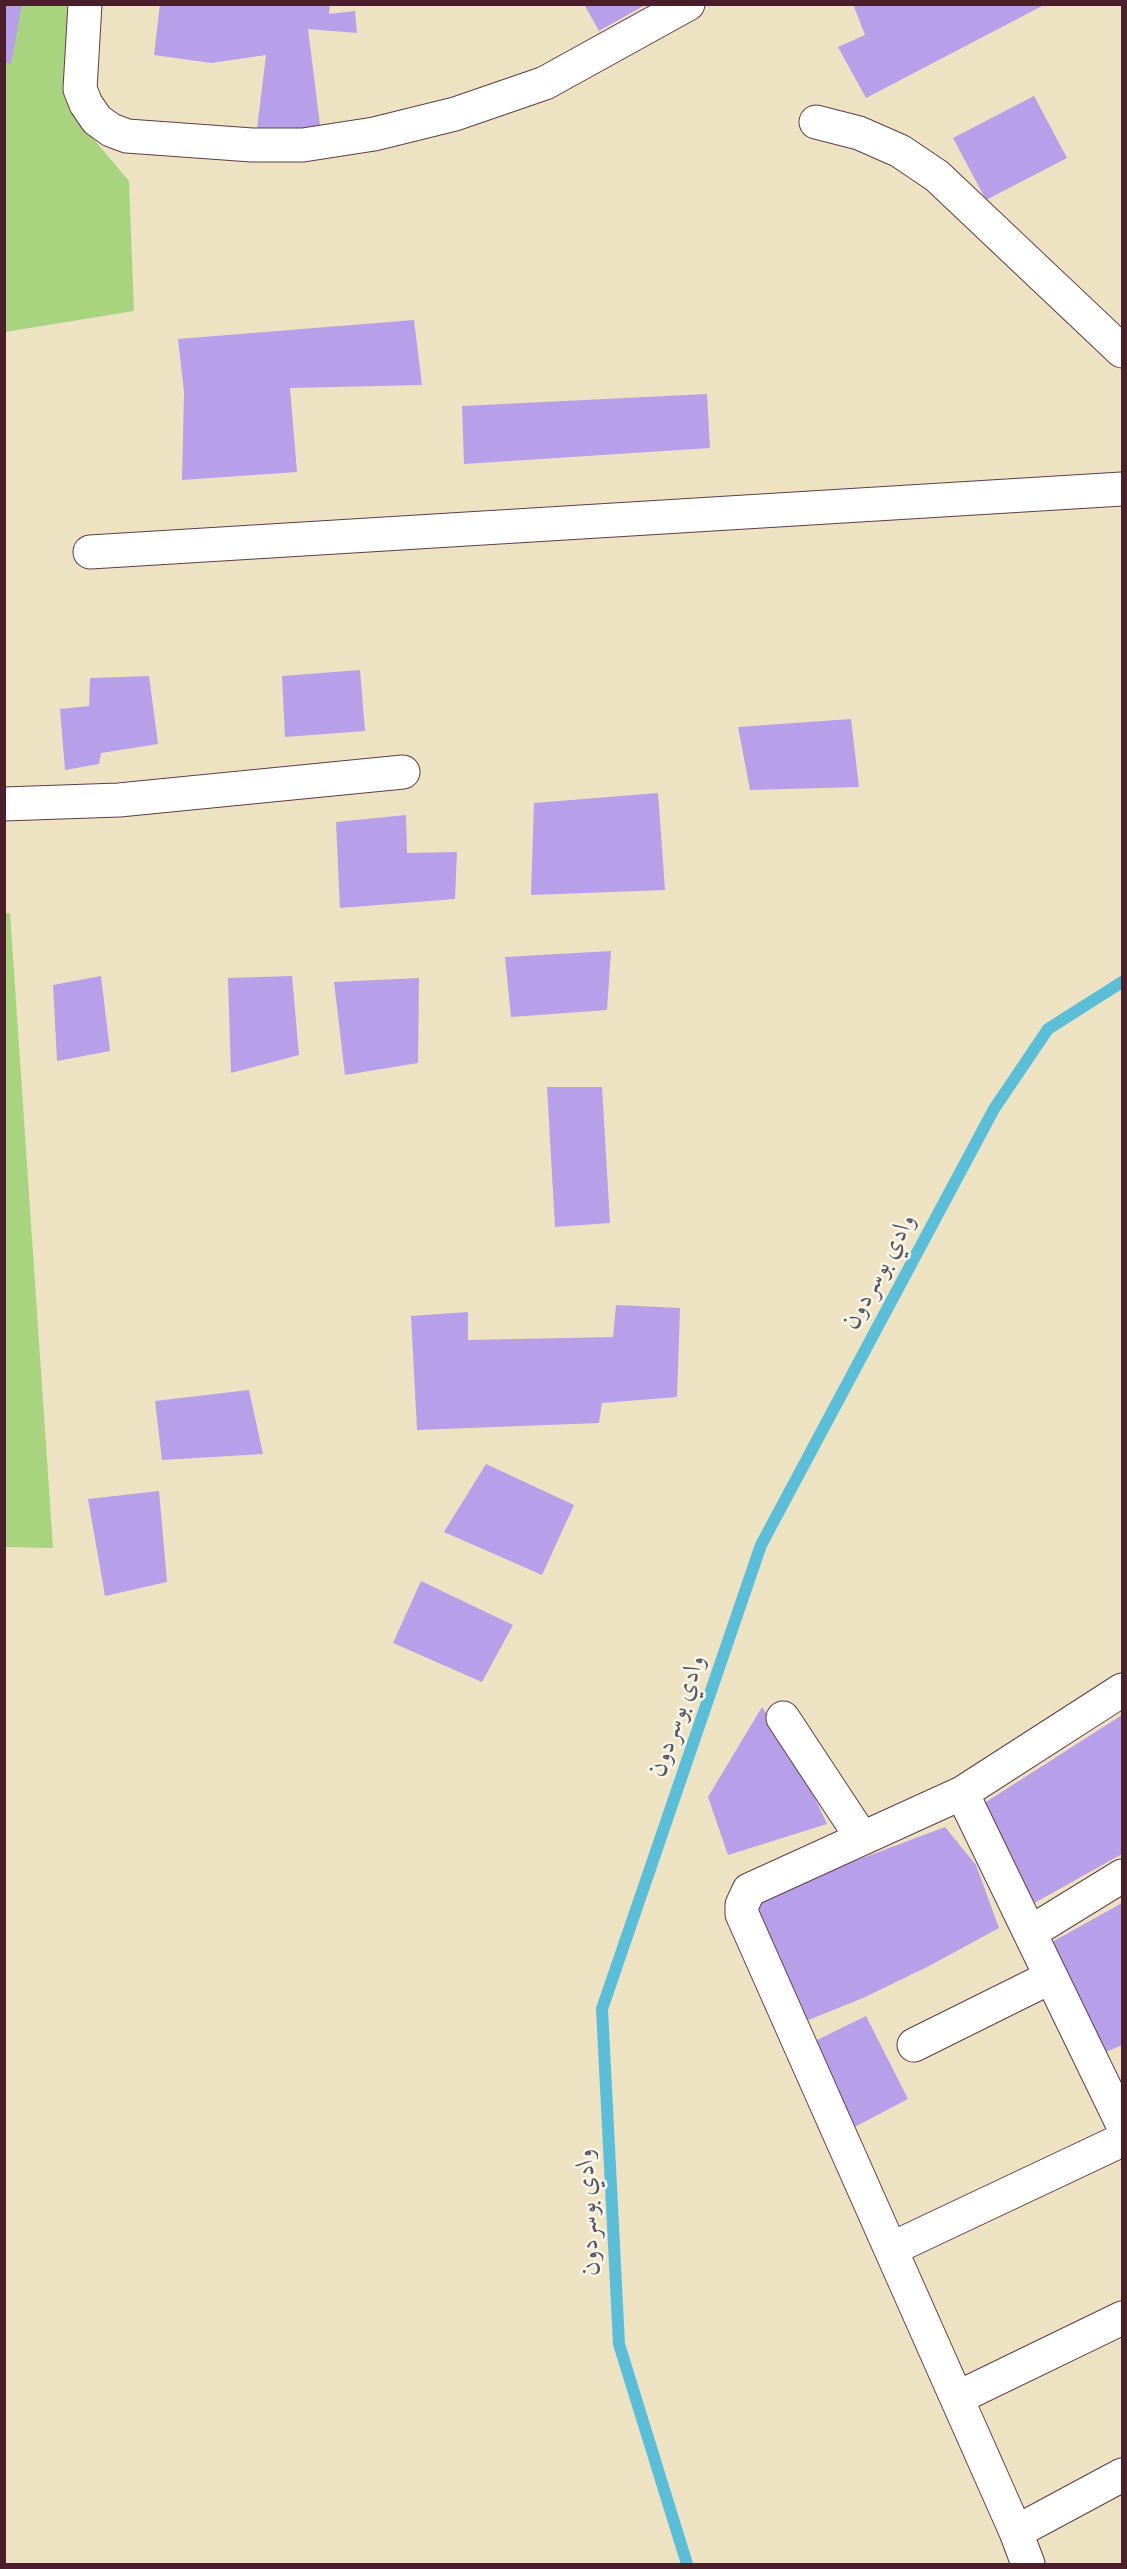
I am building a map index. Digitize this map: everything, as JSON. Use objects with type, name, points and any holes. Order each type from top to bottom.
[{"type":"street","points":[[85,4],[80,89],[86,104],[97,120],[111,130],[127,136],[252,145],[293,145],[374,134],[455,114],[545,83],[688,4]]},
{"type":"street","points":[[816,122],[859,133],[890,146],[937,176],[1122,351]]},
{"type":"street","points":[[90,552],[1122,489]]},
{"type":"street","points":[[4,804],[119,800],[403,772]]},
{"type":"street","points":[[1028,2565],[1016,2532],[742,1914],[742,1905],[749,1890],[962,1793],[1122,1690]]},
{"type":"street","points":[[783,1718],[862,1838]]},
{"type":"street","points":[[962,1793],[1051,1977],[1119,2107]]},
{"type":"street","points":[[1031,1932],[1122,1876]]},
{"type":"street","points":[[914,2045],[1051,1977]]},
{"type":"street","points":[[891,2249],[1122,2140]]},
{"type":"street","points":[[957,2398],[1122,2318]]},
{"type":"street","points":[[1016,2532],[1122,2475]]},
{"type":"green space","points":[[5,5],[67,5],[69,110],[129,181],[134,311],[5,332]]},
{"type":"green space","points":[[4,913],[10,913],[53,1548],[5,1547]]},
{"type":"building","points":[[4,4],[22,4],[11,64],[4,62]]},
{"type":"building","points":[[160,4],[330,4],[329,14],[355,11],[357,33],[308,29],[321,133],[257,129],[266,55],[211,63],[154,55]]},
{"type":"building","points":[[584,4],[647,4],[599,31]]},
{"type":"building","points":[[853,4],[1046,4],[866,98],[838,47],[865,35]]},
{"type":"building","points":[[1034,96],[1067,158],[986,200],[953,138]]},
{"type":"building","points":[[414,320],[422,385],[290,388],[297,472],[182,480],[184,392],[178,339]]},
{"type":"building","points":[[707,394],[710,448],[464,464],[462,406]]},
{"type":"building","points":[[360,670],[365,731],[285,737],[282,676]]},
{"type":"building","points":[[149,676],[158,744],[101,753],[99,764],[65,770],[60,709],[89,706],[90,678]]},
{"type":"building","points":[[851,719],[859,787],[750,790],[738,727]]},
{"type":"building","points":[[658,793],[665,890],[531,895],[534,803]]},
{"type":"building","points":[[406,815],[407,853],[457,852],[455,899],[340,908],[336,822]]},
{"type":"building","points":[[611,951],[607,1010],[511,1017],[505,957]]},
{"type":"building","points":[[101,976],[110,1051],[57,1061],[53,985]]},
{"type":"building","points":[[292,976],[299,1055],[231,1073],[228,978]]},
{"type":"building","points":[[419,978],[418,1063],[345,1075],[334,982]]},
{"type":"building","points":[[547,1087],[602,1087],[610,1223],[555,1227]]},
{"type":"building","points":[[616,1305],[680,1308],[677,1397],[602,1403],[599,1423],[417,1430],[411,1316],[468,1312],[468,1340],[613,1337]]},
{"type":"building","points":[[249,1390],[263,1454],[162,1460],[155,1401]]},
{"type":"building","points":[[486,1464],[574,1505],[542,1575],[444,1532]]},
{"type":"building","points":[[159,1491],[167,1582],[105,1596],[88,1499]]},
{"type":"building","points":[[421,1581],[513,1625],[482,1682],[393,1643]]},
{"type":"building","points":[[762,1707],[794,1753],[827,1824],[728,1855],[708,1797]]},
{"type":"building","points":[[1122,1715],[1122,1854],[1029,1906],[975,1809]]},
{"type":"building","points":[[945,1827],[976,1865],[999,1928],[863,1998],[806,2021],[755,1902],[807,1879]]},
{"type":"building","points":[[1122,1903],[1122,2045],[1099,2055],[1043,1947]]},
{"type":"building","points":[[866,2016],[908,2099],[845,2132],[817,2040]]},
{"type":"waterway","name":"وادي بوسردون","points":[[687,2564],[619,2344],[602,2009],[761,1545],[994,1109],[1048,1029],[1122,982]]}]
